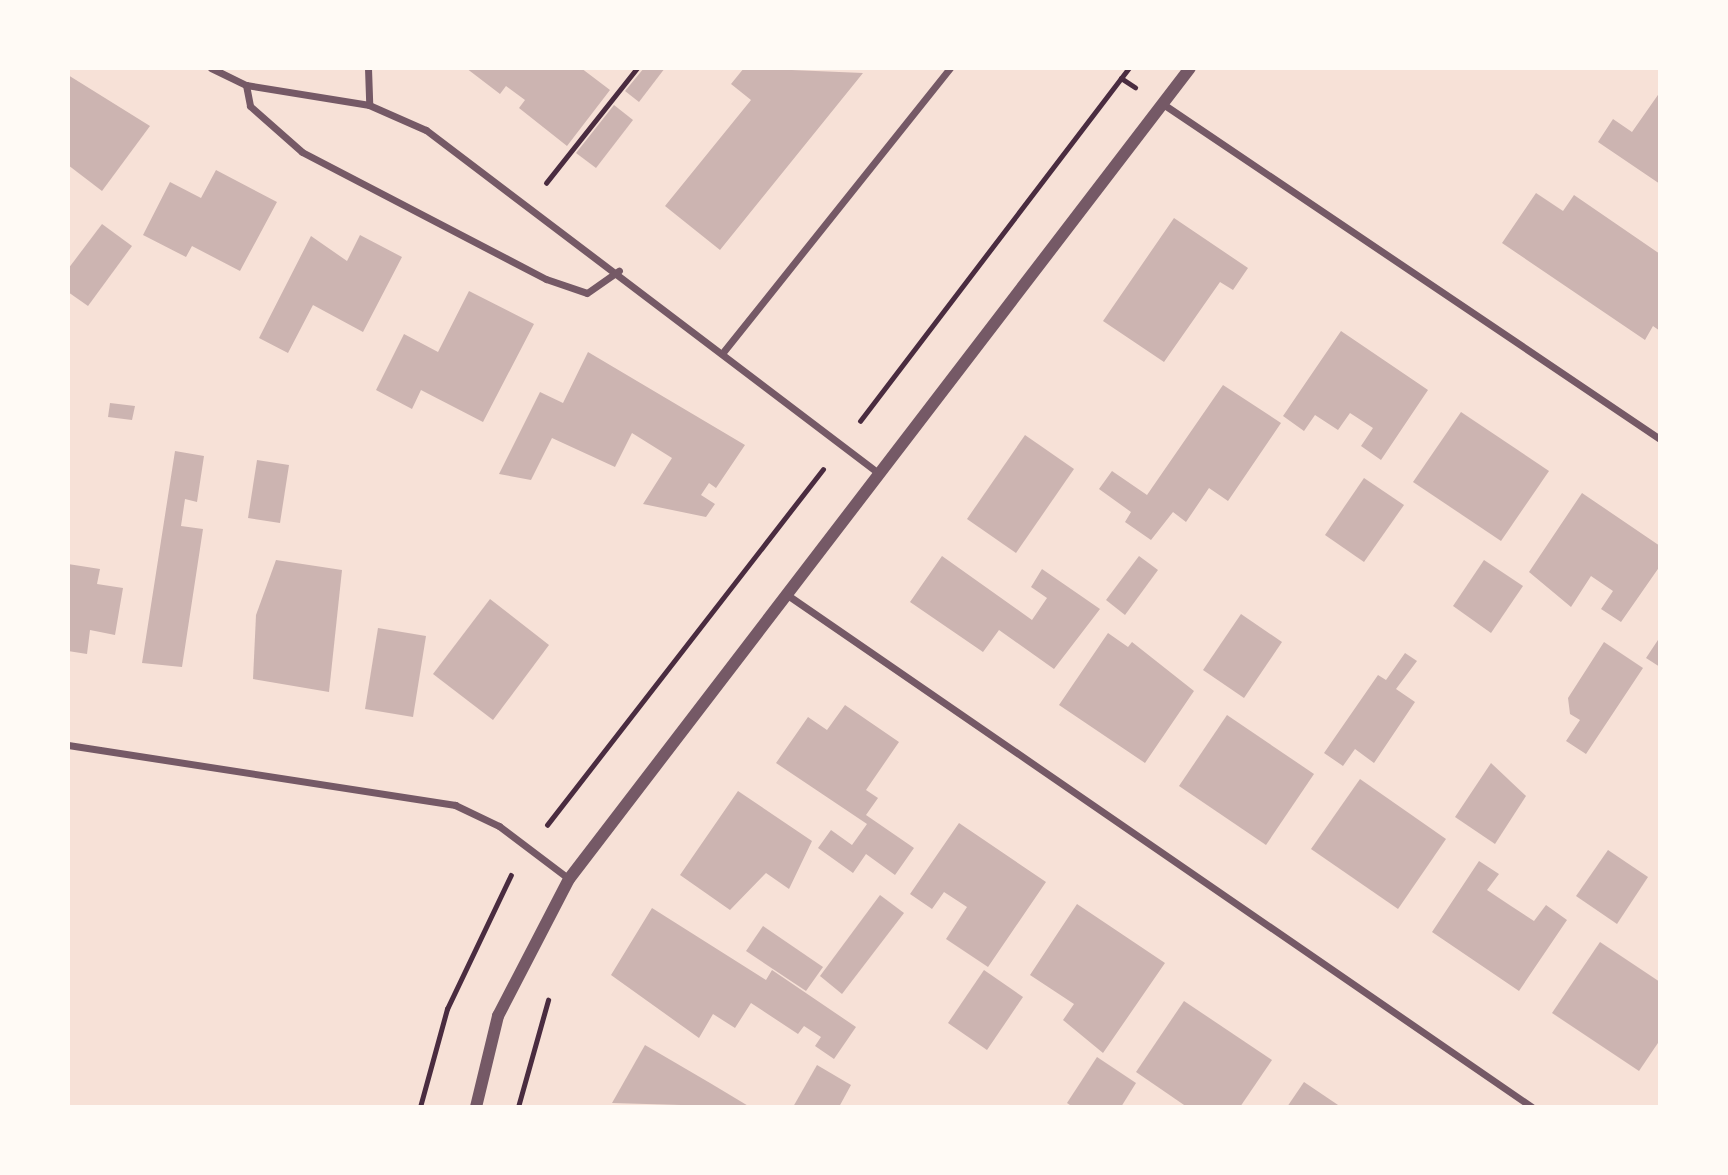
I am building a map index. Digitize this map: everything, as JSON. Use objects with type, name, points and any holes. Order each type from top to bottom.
[{"type":"street","points":[[211,68],[246,85],[369,105],[426,130],[619,271],[877,472]]},
{"type":"street","points":[[368,68],[369,105]]},
{"type":"street","points":[[724,351],[950,68]]},
{"type":"street","points":[[477,1107],[498,1016],[569,879],[877,472],[1190,68]]},
{"type":"street","points":[[246,85],[250,106],[302,152],[546,279],[587,293],[619,271]]},
{"type":"street","points":[[1163,104],[1660,439]]},
{"type":"street","points":[[786,594],[1532,1107]]},
{"type":"street","points":[[68,745],[455,805],[529,850],[569,879]]},
{"type":"path","points":[[530,204],[637,68]]},
{"type":"path","points":[[420,1107],[447,1009],[482,927],[529,850],[1129,68]]},
{"type":"building","points":[[466,68],[581,68],[610,90],[567,146],[519,108],[525,100],[506,86],[500,94]]},
{"type":"building","points":[[644,68],[665,68],[639,102],[625,91]]},
{"type":"building","points":[[744,68],[863,73],[720,250],[665,206],[751,100],[731,84]]},
{"type":"building","points":[[68,75],[150,126],[102,191],[68,165]]},
{"type":"building","points":[[1660,92],[1660,184],[1598,142],[1613,119],[1632,132]]},
{"type":"building","points":[[614,105],[633,120],[596,168],[576,153]]},
{"type":"building","points":[[216,170],[277,202],[240,271],[192,246],[186,257],[143,235],[170,182],[201,198]]},
{"type":"building","points":[[1536,193],[1563,211],[1574,195],[1660,254],[1660,331],[1653,326],[1645,340],[1502,243]]},
{"type":"building","points":[[1174,218],[1248,268],[1233,290],[1220,282],[1164,362],[1103,321]]},
{"type":"building","points":[[102,224],[132,246],[88,306],[68,292],[68,269]]},
{"type":"building","points":[[360,235],[402,257],[363,332],[313,305],[288,353],[259,338],[311,236],[347,261]]},
{"type":"building","points":[[469,291],[534,324],[483,422],[421,390],[412,409],[376,390],[404,334],[438,352]]},
{"type":"building","points":[[1341,331],[1428,390],[1381,460],[1361,446],[1373,428],[1350,413],[1338,430],[1315,415],[1304,431],[1283,416]]},
{"type":"building","points":[[588,352],[745,445],[716,488],[709,483],[701,495],[715,504],[706,517],[643,504],[672,458],[632,433],[615,467],[552,438],[531,480],[499,474],[540,392],[563,403]]},
{"type":"building","points":[[1223,385],[1281,423],[1228,501],[1209,488],[1186,522],[1173,512],[1151,540],[1125,522],[1131,512],[1099,489],[1112,471],[1147,495]]},
{"type":"building","points":[[110,403],[135,406],[132,420],[108,417]]},
{"type":"building","points":[[1461,412],[1549,471],[1501,541],[1413,482]]},
{"type":"building","points":[[1025,435],[1074,469],[1016,553],[967,519]]},
{"type":"building","points":[[175,451],[204,456],[197,502],[185,499],[181,526],[203,529],[182,667],[142,663]]},
{"type":"building","points":[[257,460],[289,465],[280,523],[248,518]]},
{"type":"building","points":[[1364,478],[1404,505],[1364,562],[1325,535]]},
{"type":"building","points":[[1582,493],[1660,546],[1660,566],[1621,622],[1601,609],[1613,591],[1591,576],[1571,607],[1529,572]]},
{"type":"building","points":[[942,556],[1032,620],[1047,598],[1031,587],[1042,569],[1100,609],[1054,669],[999,630],[983,652],[910,602]]},
{"type":"building","points":[[1139,556],[1158,570],[1125,615],[1106,600]]},
{"type":"building","points":[[276,560],[342,570],[329,692],[253,679],[256,615]]},
{"type":"building","points":[[1484,560],[1523,586],[1491,633],[1453,606]]},
{"type":"building","points":[[68,564],[100,569],[97,584],[123,588],[115,635],[90,630],[87,654],[68,651]]},
{"type":"building","points":[[490,599],[549,645],[493,720],[433,674]]},
{"type":"building","points":[[1241,614],[1282,642],[1244,698],[1203,670]]},
{"type":"building","points":[[378,628],[426,636],[413,717],[365,709]]},
{"type":"building","points":[[1108,633],[1128,647],[1132,642],[1194,691],[1145,763],[1059,705]]},
{"type":"building","points":[[1660,637],[1660,667],[1646,658]]},
{"type":"building","points":[[1604,642],[1643,668],[1586,754],[1566,741],[1580,720],[1570,714],[1568,698]]},
{"type":"building","points":[[1405,653],[1417,661],[1396,689],[1415,702],[1374,763],[1355,749],[1343,766],[1324,753],[1378,675],[1386,680]]},
{"type":"building","points":[[845,705],[899,742],[866,790],[878,798],[866,815],[914,848],[895,875],[866,854],[853,873],[818,848],[831,830],[852,845],[867,824],[776,763],[808,717],[827,730]]},
{"type":"building","points":[[1227,715],[1314,774],[1266,845],[1179,786]]},
{"type":"building","points":[[1491,763],[1526,796],[1495,844],[1455,817]]},
{"type":"building","points":[[1360,779],[1446,839],[1398,909],[1311,849]]},
{"type":"building","points":[[738,791],[812,841],[789,889],[766,873],[730,910],[680,875]]},
{"type":"building","points":[[959,823],[1046,882],[988,967],[946,939],[967,907],[944,892],[932,909],[910,894]]},
{"type":"building","points":[[1608,850],[1648,877],[1617,924],[1576,896]]},
{"type":"building","points":[[1479,861],[1499,874],[1487,890],[1534,921],[1546,905],[1567,920],[1519,991],[1432,932]]},
{"type":"building","points":[[880,895],[904,913],[842,994],[820,976]]},
{"type":"building","points":[[1077,904],[1165,963],[1103,1053],[1063,1020],[1074,1004],[1030,975]]},
{"type":"building","points":[[652,908],[766,980],[772,970],[856,1027],[834,1059],[815,1046],[821,1037],[804,1026],[798,1034],[751,1003],[735,1028],[713,1014],[699,1038],[611,975]]},
{"type":"building","points":[[763,926],[823,967],[806,991],[746,951]]},
{"type":"building","points":[[1600,942],[1660,982],[1660,1040],[1639,1071],[1552,1013]]},
{"type":"building","points":[[984,970],[1023,997],[987,1050],[948,1023]]},
{"type":"building","points":[[1184,1001],[1272,1060],[1240,1107],[1187,1107],[1136,1072]]},
{"type":"building","points":[[645,1045],[710,1083],[750,1107],[612,1103]]},
{"type":"building","points":[[1097,1057],[1136,1083],[1121,1107],[1073,1107],[1067,1103]]},
{"type":"building","points":[[817,1065],[851,1085],[839,1107],[793,1107]]},
{"type":"building","points":[[1304,1082],[1341,1107],[1287,1107]]}]
